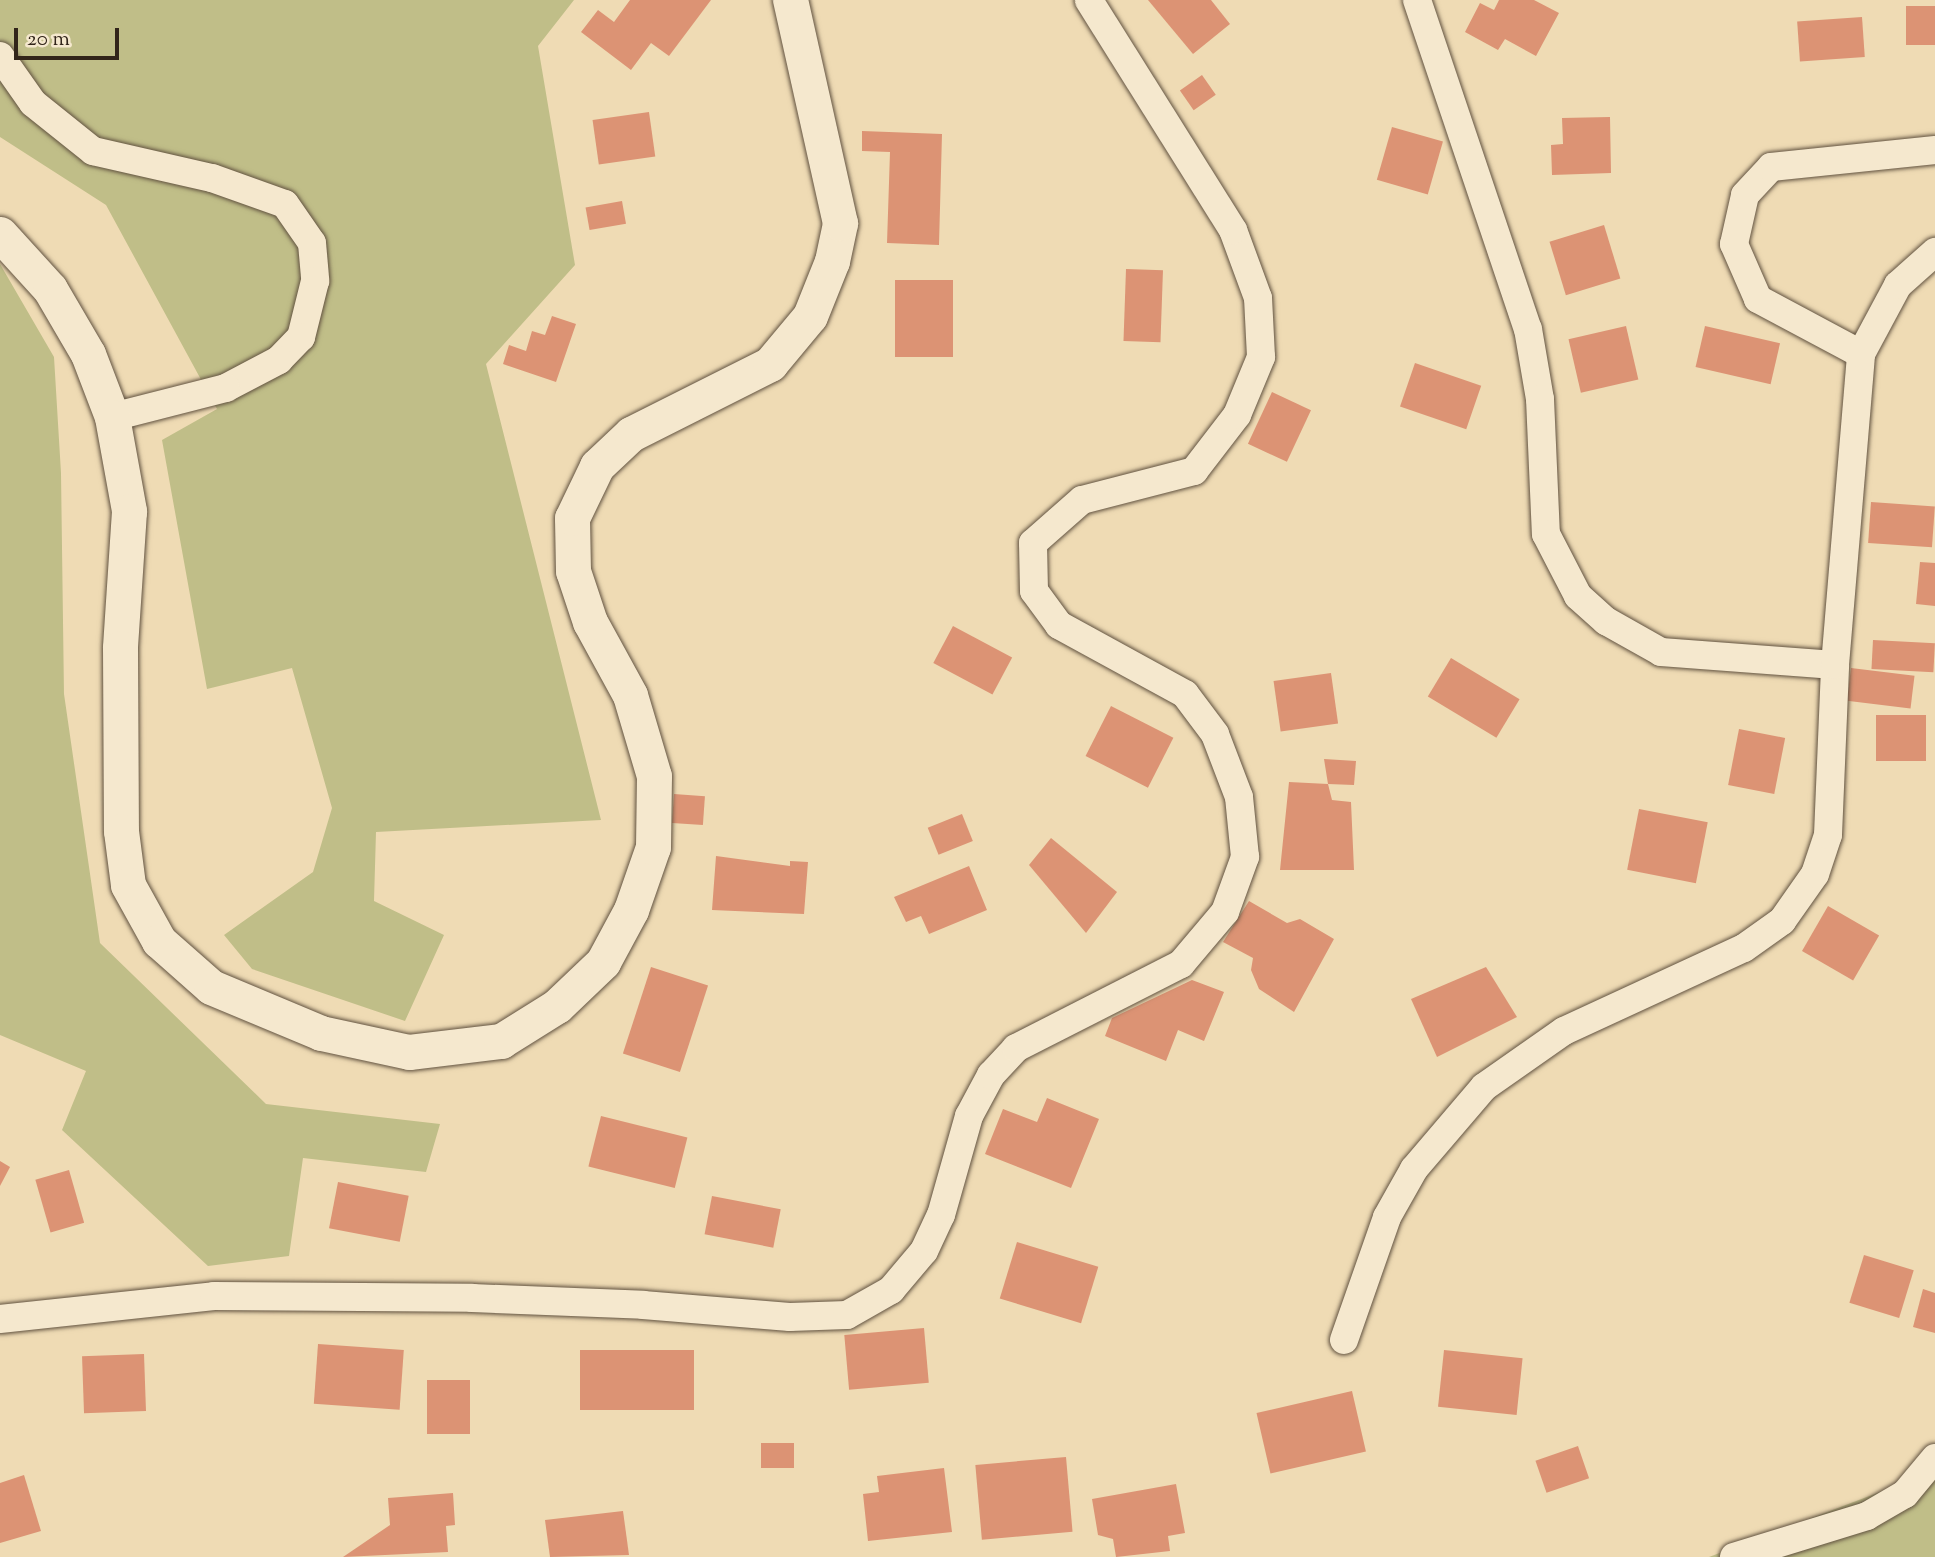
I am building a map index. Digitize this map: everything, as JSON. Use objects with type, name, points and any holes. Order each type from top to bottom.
[{"type":"street","points":[[0,234],[50,289],[88,354],[112,416],[129,511],[120,648],[121,831],[128,885],[159,942],[211,988],[348,1040],[409,1052],[501,1041],[557,1006],[603,962],[631,910],[653,847],[654,776],[630,695],[590,622],[573,570],[572,518],[597,466],[631,434],[770,364],[810,316],[832,261],[840,223],[790,0]]},
{"type":"street","points":[[0,1319],[214,1296],[472,1298],[643,1305],[790,1317],[847,1315],[891,1290],[924,1251],[941,1215],[969,1116],[991,1075],[1016,1048],[1181,964],[1225,912],[1244,857],[1240,797],[1215,734],[1185,694],[1059,625],[1034,591],[1033,543],[1083,500],[1194,471],[1237,415],[1261,358],[1258,298],[1233,230],[1089,0]]},
{"type":"street","points":[[1417,0],[1528,329],[1539,399],[1546,534],[1577,596],[1606,621],[1661,652],[1835,665]]},
{"type":"street","points":[[0,56],[33,103],[93,151],[212,178],[285,204],[312,243],[315,281],[301,337],[279,360],[226,388],[112,416]]},
{"type":"street","points":[[1861,354],[1758,299],[1734,244],[1745,195],[1771,167],[1935,150]]},
{"type":"street","points":[[1344,1339],[1387,1217],[1413,1169],[1485,1087],[1564,1031],[1745,948],[1782,921],[1815,874],[1828,835],[1835,665],[1861,354],[1898,285],[1935,252]]},
{"type":"street","points":[[1734,1557],[1867,1516],[1905,1494],[1935,1458]]},
{"type":"shaded area","points":[[0,0],[574,0],[538,46],[575,265],[486,364],[601,820],[376,832],[374,901],[444,935],[405,1021],[252,969],[224,935],[313,872],[332,808],[292,668],[207,689],[162,440],[217,409],[106,205],[0,137]]},
{"type":"shaded area","points":[[0,264],[54,357],[61,473],[64,694],[100,943],[266,1104],[440,1124],[426,1172],[303,1158],[289,1256],[208,1266],[62,1130],[86,1071],[0,1035]]},
{"type":"shaded area","points":[[1935,1471],[1935,1557],[1709,1557]]},
{"type":"building","points":[[630,0],[711,0],[669,56],[651,43],[631,70],[581,32],[598,10],[614,22]]},
{"type":"building","points":[[1148,0],[1211,0],[1230,24],[1193,54]]},
{"type":"building","points":[[1499,0],[1534,0],[1559,13],[1536,56],[1505,39],[1498,50],[1465,32],[1480,3],[1494,10]]},
{"type":"building","points":[[1906,6],[1935,6],[1935,45],[1906,45]]},
{"type":"building","points":[[1862,17],[1865,57],[1800,61],[1797,22]]},
{"type":"building","points":[[1202,75],[1216,95],[1194,110],[1180,90]]},
{"type":"building","points":[[649,112],[655,157],[599,164],[593,120]]},
{"type":"building","points":[[1610,117],[1611,173],[1552,175],[1551,145],[1563,144],[1562,118]]},
{"type":"building","points":[[1392,127],[1443,142],[1428,194],[1377,180]]},
{"type":"building","points":[[862,131],[942,134],[939,245],[887,243],[890,152],[862,151]]},
{"type":"building","points":[[622,201],[626,224],[590,230],[586,207]]},
{"type":"building","points":[[1604,225],[1620,279],[1566,295],[1549,242]]},
{"type":"building","points":[[1126,269],[1163,270],[1160,342],[1123,341]]},
{"type":"building","points":[[895,280],[953,280],[953,357],[895,357]]},
{"type":"building","points":[[552,316],[576,324],[556,382],[503,364],[509,345],[526,351],[532,331],[545,335]]},
{"type":"building","points":[[1626,326],[1638,380],[1581,393],[1569,339]]},
{"type":"building","points":[[1705,326],[1780,343],[1771,384],[1696,367]]},
{"type":"building","points":[[1415,363],[1481,386],[1466,429],[1400,406]]},
{"type":"building","points":[[1272,392],[1311,410],[1287,462],[1248,444]]},
{"type":"building","points":[[1871,502],[1935,506],[1932,547],[1868,543]]},
{"type":"building","points":[[1920,562],[1935,563],[1935,606],[1916,604]]},
{"type":"building","points":[[953,626],[1012,657],[992,695],[933,663]]},
{"type":"building","points":[[1873,640],[1935,643],[1933,672],[1871,669]]},
{"type":"building","points":[[1451,658],[1520,699],[1496,738],[1428,697]]},
{"type":"building","points":[[1851,668],[1915,676],[1911,709],[1847,701]]},
{"type":"building","points":[[1331,673],[1338,724],[1281,732],[1274,681]]},
{"type":"building","points":[[1111,706],[1173,738],[1148,788],[1086,756]]},
{"type":"building","points":[[1876,715],[1926,715],[1926,761],[1876,761]]},
{"type":"building","points":[[1739,729],[1785,738],[1774,794],[1728,785]]},
{"type":"building","points":[[1324,759],[1356,761],[1354,785],[1328,784]]},
{"type":"building","points":[[1289,782],[1328,784],[1332,800],[1351,802],[1354,870],[1280,870]]},
{"type":"building","points":[[674,794],[705,796],[703,825],[672,823]]},
{"type":"building","points":[[1639,809],[1708,822],[1696,883],[1627,870]]},
{"type":"building","points":[[962,814],[973,841],[939,855],[928,828]]},
{"type":"building","points":[[1051,838],[1117,892],[1086,933],[1029,865]]},
{"type":"building","points":[[716,856],[790,866],[790,861],[808,862],[804,914],[712,910]]},
{"type":"building","points":[[969,866],[987,910],[929,934],[921,916],[906,922],[894,897]]},
{"type":"building","points":[[1249,901],[1287,923],[1300,919],[1334,939],[1294,1012],[1259,989],[1251,970],[1253,958],[1223,942]]},
{"type":"building","points":[[1828,906],[1879,936],[1853,981],[1802,951]]},
{"type":"building","points":[[651,967],[708,986],[680,1072],[623,1054]]},
{"type":"building","points":[[1486,967],[1517,1017],[1437,1057],[1411,999]]},
{"type":"building","points":[[1192,980],[1224,992],[1204,1041],[1178,1030],[1166,1061],[1105,1036],[1112,1018]]},
{"type":"building","points":[[1047,1098],[1099,1119],[1071,1188],[985,1154],[1003,1109],[1037,1122]]},
{"type":"building","points":[[601,1116],[687,1138],[675,1188],[588,1166]]},
{"type":"building","points":[[0,1161],[10,1167],[0,1186]]},
{"type":"building","points":[[69,1170],[84,1223],[51,1233],[35,1180]]},
{"type":"building","points":[[338,1182],[409,1196],[400,1242],[329,1228]]},
{"type":"building","points":[[712,1196],[781,1209],[773,1248],[705,1234]]},
{"type":"building","points":[[1017,1242],[1098,1267],[1081,1323],[1000,1298]]},
{"type":"building","points":[[1864,1255],[1914,1270],[1899,1318],[1849,1303]]},
{"type":"building","points":[[1923,1289],[1935,1293],[1935,1333],[1913,1327]]},
{"type":"building","points":[[924,1328],[929,1383],[849,1390],[844,1335]]},
{"type":"building","points":[[318,1344],[404,1350],[400,1410],[314,1404]]},
{"type":"building","points":[[580,1350],[694,1350],[694,1410],[580,1410]]},
{"type":"building","points":[[1444,1350],[1523,1358],[1517,1415],[1438,1407]]},
{"type":"building","points":[[144,1354],[146,1411],[84,1413],[82,1356]]},
{"type":"building","points":[[427,1380],[470,1380],[470,1434],[427,1434]]},
{"type":"building","points":[[1352,1391],[1366,1451],[1270,1473],[1257,1413]]},
{"type":"building","points":[[761,1443],[794,1443],[794,1468],[761,1468]]},
{"type":"building","points":[[1578,1446],[1589,1478],[1547,1493],[1535,1461]]},
{"type":"building","points":[[1066,1457],[1073,1532],[982,1540],[975,1465]]},
{"type":"building","points":[[944,1468],[952,1532],[868,1541],[863,1494],[879,1492],[877,1476]]},
{"type":"building","points":[[24,1475],[41,1531],[0,1543],[0,1483]]},
{"type":"building","points":[[1176,1484],[1185,1533],[1168,1536],[1170,1551],[1116,1557],[1113,1539],[1098,1535],[1092,1499]]},
{"type":"building","points":[[453,1493],[455,1525],[446,1526],[448,1552],[343,1557],[390,1525],[388,1498]]},
{"type":"building","points":[[623,1511],[629,1555],[550,1557],[545,1520]]}]
